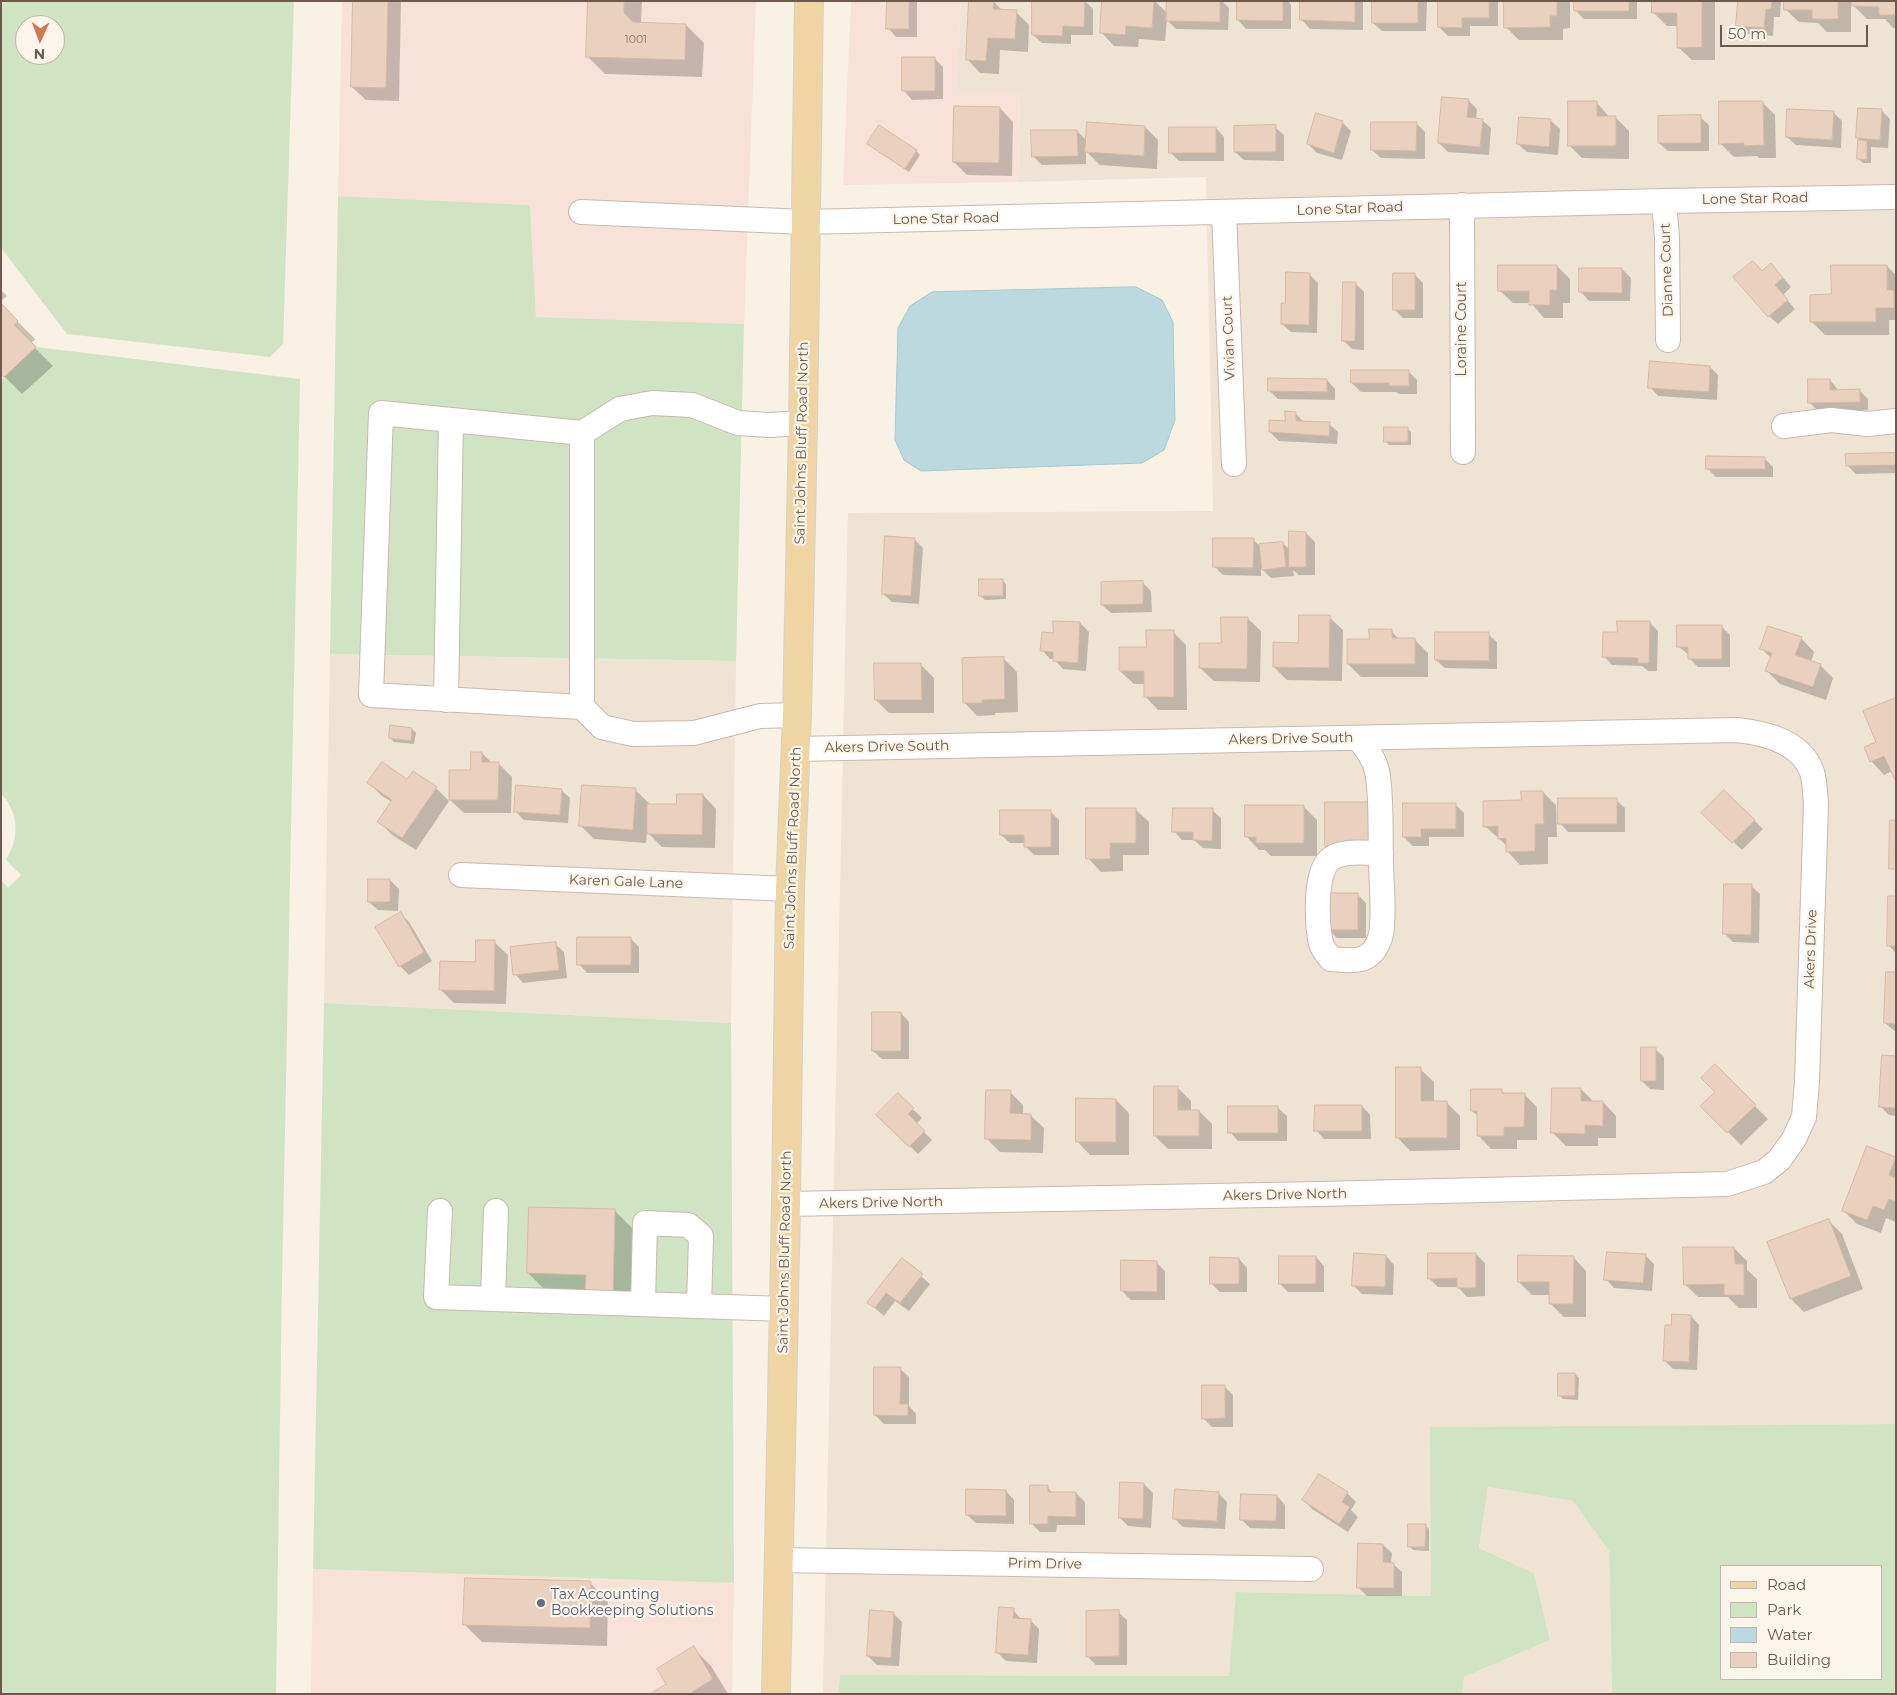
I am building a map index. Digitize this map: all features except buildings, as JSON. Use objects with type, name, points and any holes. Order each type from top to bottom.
[{"type":"main road","name":"Saint Johns Bluff Road North","points":[[776,1694],[790,889],[797,715],[803,423],[809,1]]},
{"type":"street","name":"Lone Star Road","points":[[581,212],[805,222],[1462,205],[1896,197]]},
{"type":"street","name":"Dianne Court","points":[[1664,201],[1667,238],[1668,340]]},
{"type":"street","name":"Loraine Court","points":[[1462,205],[1462,452]]},
{"type":"street","name":"Vivian Court","points":[[1224,212],[1234,464]]},
{"type":"street","points":[[797,715],[760,716],[694,733],[633,734],[602,727],[582,707],[371,695],[381,414],[582,433],[620,409],[652,403],[692,405],[738,423],[769,425],[803,423]]},
{"type":"street","points":[[446,700],[451,420]]},
{"type":"street","points":[[1784,426],[1831,420],[1867,424],[1896,421]]},
{"type":"street","points":[[582,433],[582,707]]},
{"type":"street","name":"Akers Drive South","points":[[796,749],[1737,730],[1761,733],[1786,742]]},
{"type":"street","points":[[1358,738],[1370,753],[1377,771],[1381,853],[1382,925],[1378,942],[1373,952],[1358,961],[1331,959],[1324,951],[1320,940],[1318,884],[1324,865],[1331,859],[1346,853],[1381,853]]},
{"type":"street","name":"Akers Drive","points":[[1779,1160],[1794,1138],[1804,1117],[1816,804],[1812,771],[1806,760],[1786,742]]},
{"type":"street","name":"Karen Gale Lane","points":[[461,875],[790,889]]},
{"type":"street","name":"Akers Drive North","points":[[786,1204],[1299,1195],[1727,1184],[1764,1172],[1779,1160]]},
{"type":"street","points":[[440,1211],[436,1296],[784,1309]]},
{"type":"street","points":[[492,1299],[496,1211]]},
{"type":"street","points":[[643,1304],[645,1223],[688,1225],[701,1236],[699,1306]]},
{"type":"street","name":"Prim Drive","points":[[778,1560],[1311,1569]]},
{"type":"shaded area","points":[[342,1],[756,1],[744,324],[536,317],[530,205],[338,196]]},
{"type":"shaded area","points":[[851,1],[961,1],[956,91],[1020,94],[1018,182],[843,185]]},
{"type":"shaded area","points":[[961,1],[1896,1],[1896,1424],[1431,1427],[1431,1596],[1236,1592],[1230,1676],[840,1675],[838,1694],[823,1694],[848,513],[1213,511],[1206,177],[1018,182],[1020,94],[956,92]]},
{"type":"shaded area","points":[[330,654],[736,661],[731,1023],[324,1003]]},
{"type":"shaded area","points":[[1488,1487],[1573,1501],[1609,1551],[1612,1694],[1462,1694],[1464,1677],[1550,1640],[1534,1573],[1479,1548]]},
{"type":"shaded area","points":[[313,1569],[734,1583],[732,1694],[311,1694]]},
{"type":"green space","points":[[1,1],[294,1],[283,344],[270,357],[67,334],[1,248]]},
{"type":"green space","points":[[338,196],[530,205],[536,317],[744,324],[736,661],[330,654]]},
{"type":"green space","points":[[36,347],[300,379],[282,1282],[276,1694],[1,1694],[1,880],[8,888],[21,875],[6,860],[14,843],[15,825],[11,809],[1,793],[1,380]]},
{"type":"green space","points":[[324,1003],[731,1023],[734,1583],[313,1569]]},
{"type":"green space","points":[[1896,1424],[1896,1694],[1612,1694],[1609,1551],[1573,1501],[1488,1487],[1479,1548],[1534,1573],[1550,1640],[1464,1677],[1462,1694],[838,1694],[840,1675],[1229,1676],[1236,1592],[1431,1596],[1430,1427]]},
{"type":"water","points":[[1136,287],[1162,300],[1173,322],[1175,420],[1164,450],[1142,463],[921,471],[904,460],[895,440],[898,328],[910,306],[932,292]]},
{"type":"place","name":"Tax Accounting Bookkeeping Solutions","points":[[541,1603]]}]
